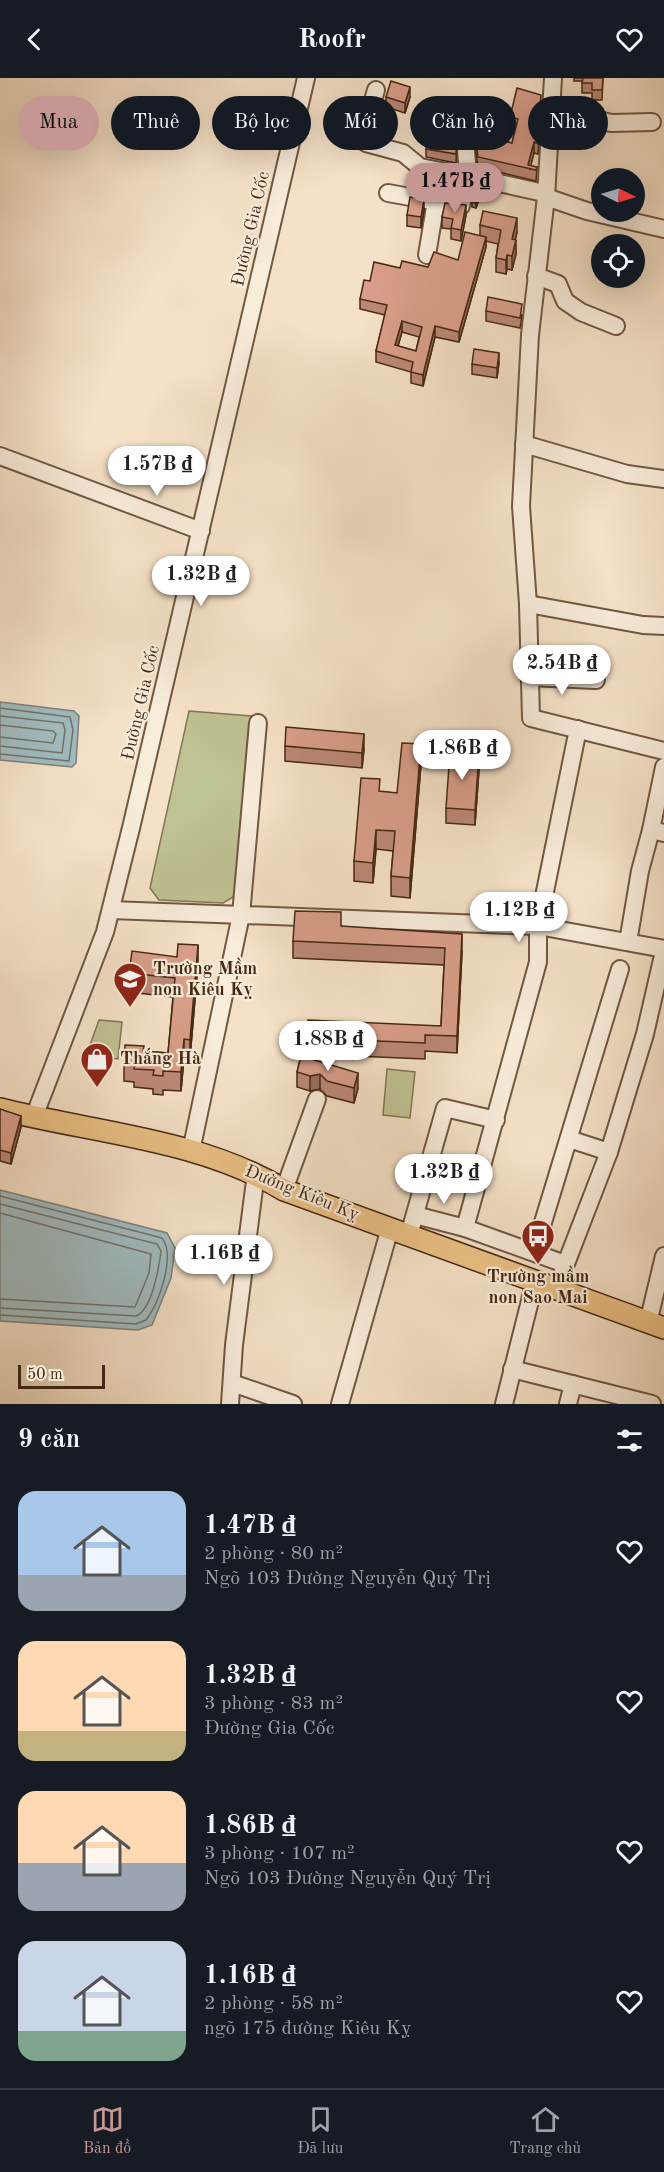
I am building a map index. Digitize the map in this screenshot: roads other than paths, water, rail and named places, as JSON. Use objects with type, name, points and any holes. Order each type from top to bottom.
[{"type":"main road","name":"Đường Kiêu Kỵ","points":[[0,1109],[191,1151],[256,1173],[284,1190],[404,1226],[490,1264],[656,1325]]},
{"type":"street","name":"Đường Gia Cốc","points":[[34,1118],[105,932],[111,910],[306,78]]},
{"type":"street","points":[[552,96],[553,78]]},
{"type":"street","points":[[376,90],[362,140],[403,153],[420,167],[545,195],[587,211],[664,229]]},
{"type":"street","points":[[608,122],[652,122]]},
{"type":"street","points":[[388,193],[461,206],[468,176],[466,150]]},
{"type":"street","points":[[548,150],[536,276],[522,506],[528,604],[531,718],[664,751]]},
{"type":"street","points":[[427,255],[436,201]]},
{"type":"street","points":[[536,276],[558,284],[564,301],[581,312],[616,326]]},
{"type":"street","points":[[524,444],[627,474],[664,479]]},
{"type":"street","points":[[0,456],[201,531]]},
{"type":"street","points":[[528,604],[643,625],[664,626]]},
{"type":"street","points":[[529,677],[596,680]]},
{"type":"street","points":[[191,1151],[242,915],[258,723]]},
{"type":"street","points":[[465,1228],[538,962],[538,926],[578,729]]},
{"type":"street","points":[[628,942],[640,871],[658,831],[664,767]]},
{"type":"street","points":[[111,910],[538,926],[664,950],[645,1034],[609,1152],[557,1287]]},
{"type":"street","points":[[534,1252],[620,969]]},
{"type":"street","points":[[284,1190],[317,1100]]},
{"type":"street","points":[[340,1404],[445,1108],[496,1120]]},
{"type":"street","points":[[569,1139],[609,1152]]},
{"type":"street","points":[[230,1404],[256,1173]]},
{"type":"street","points":[[404,1226],[465,1228],[566,1264]]},
{"type":"street","points":[[490,1264],[501,1240]]},
{"type":"street","points":[[656,1325],[664,1256]]},
{"type":"street","points":[[504,1404],[535,1281]]},
{"type":"street","points":[[512,1369],[643,1403]]},
{"type":"street","points":[[232,1383],[292,1404]]},
{"type":"street","points":[[568,1404],[573,1384]]},
{"type":"water","points":[[0,702],[74,711],[79,716],[76,763],[72,767],[0,760]]},
{"type":"water","points":[[0,1190],[167,1233],[175,1248],[171,1278],[152,1325],[138,1330],[0,1321]]},
{"type":"place","name":"Trường Mầm non Kiêu Kỵ","points":[[130,1008]]},
{"type":"place","name":"Thắng Hà","points":[[97,1088]]},
{"type":"place","name":"Trường mầm non Sao Mai","points":[[538,1265]]}]
